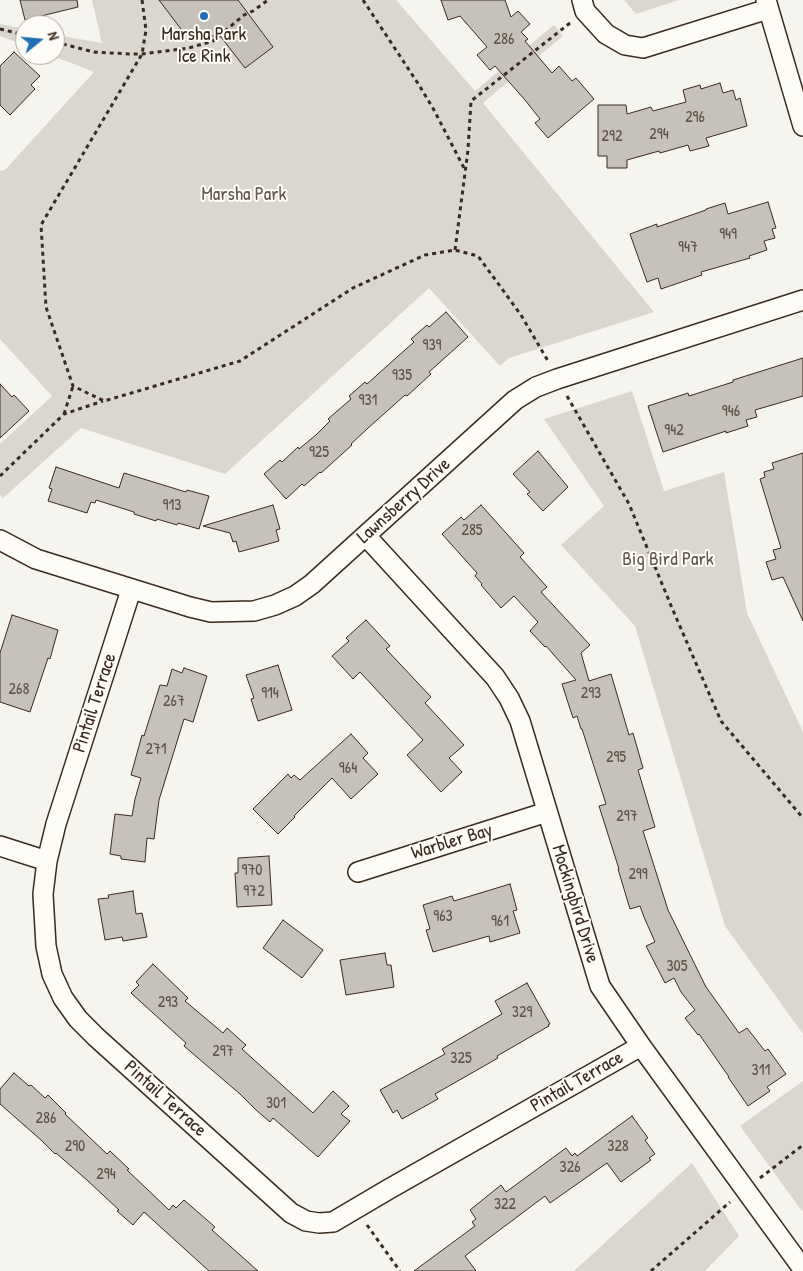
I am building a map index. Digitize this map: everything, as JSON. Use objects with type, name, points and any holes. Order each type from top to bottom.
[{"type":"street","points":[[583,6],[606,34],[625,45],[643,48],[767,5],[803,126]]},
{"type":"street","name":"Lawnsberry Drive","points":[[0,540],[36,559],[131,590],[211,612],[254,611],[275,605],[295,596],[312,584],[515,400],[536,387],[803,300]]},
{"type":"street","name":"Mockingbird Drive","points":[[366,536],[495,677],[509,698],[520,721],[600,986],[641,1046],[803,1270]]},
{"type":"street","name":"Pintail Terrace","points":[[131,590],[56,824],[47,861],[43,894],[46,946],[52,974],[63,998],[78,1019],[291,1213],[306,1221],[319,1223],[333,1222],[641,1046]]},
{"type":"street","name":"Warbler Bay","points":[[358,872],[547,812]]},
{"type":"street","points":[[0,846],[47,861]]},
{"type":"path","points":[[64,414],[72,386],[46,307],[40,225],[142,54],[146,30],[142,0]]},
{"type":"path","points":[[65,45],[94,52],[142,54],[189,48],[213,41],[244,15],[268,0]]},
{"type":"path","points":[[363,0],[434,110],[465,171]]},
{"type":"path","points":[[455,250],[465,171],[471,101],[583,6]]},
{"type":"path","points":[[0,29],[15,33]]},
{"type":"path","points":[[0,476],[64,414],[240,361],[354,288],[425,255],[455,250],[478,256],[522,315],[550,364]]},
{"type":"path","points":[[72,386],[104,401]]},
{"type":"path","points":[[566,394],[629,504],[721,721],[803,818]]},
{"type":"path","points":[[651,1271],[745,1189],[803,1145]]},
{"type":"path","points":[[356,1208],[400,1271]]},
{"type":"green space","name":"Marsha Park","points":[[92,0],[396,0],[475,91],[554,25],[563,36],[483,103],[654,312],[509,358],[500,366],[429,288],[225,474],[81,428],[3,498],[0,495],[0,444],[52,396],[0,339],[0,171],[5,170],[94,72],[65,61],[65,37],[102,43]]},
{"type":"green space","points":[[624,0],[679,0],[636,14]]},
{"type":"green space","points":[[0,24],[15,27],[15,41],[0,36]]},
{"type":"green space","name":"Big Bird Park","points":[[632,391],[664,491],[724,472],[747,613],[803,732],[803,1034],[725,926],[635,626],[561,545],[604,506],[544,419]]},
{"type":"green space","points":[[803,1081],[803,1210],[802,1211],[740,1126]]},
{"type":"green space","points":[[692,1163],[739,1236],[705,1271],[574,1271]]},
{"type":"building","points":[[20,0],[77,0],[78,7],[45,15],[24,15]]},
{"type":"building","points":[[159,0],[238,0],[273,47],[245,68],[221,37],[204,35],[193,37],[184,33]]},
{"type":"building","points":[[441,0],[505,0],[511,17],[518,11],[530,24],[521,32],[528,39],[525,41],[552,73],[559,66],[572,81],[576,78],[594,99],[548,138],[535,123],[540,119],[525,100],[495,66],[490,70],[477,55],[487,47],[460,16],[448,20]]},
{"type":"building","points":[[14,52],[15,65],[28,65],[40,76],[31,85],[35,89],[10,115],[0,105],[0,66]]},
{"type":"building","points":[[720,83],[723,93],[733,90],[736,100],[740,98],[747,126],[706,138],[709,146],[690,151],[688,145],[627,160],[627,168],[607,168],[607,156],[598,156],[598,105],[626,105],[627,114],[651,107],[653,111],[686,102],[683,90],[700,85],[701,89]]},
{"type":"building","points":[[768,202],[776,228],[772,229],[775,238],[764,241],[767,250],[749,256],[750,258],[701,272],[702,275],[661,289],[658,278],[647,282],[630,234],[657,224],[657,227],[725,203],[728,214]]},
{"type":"building","points":[[446,312],[468,337],[429,372],[431,374],[367,429],[321,473],[304,486],[302,484],[286,499],[264,474],[280,460],[282,462],[298,447],[299,449],[317,434],[330,421],[328,419],[351,399],[349,396],[365,382],[367,384],[414,342],[411,339]]},
{"type":"building","points":[[803,358],[803,396],[755,410],[757,417],[746,420],[748,426],[726,433],[726,431],[663,452],[648,406],[688,393],[689,396]]},
{"type":"building","points":[[0,384],[29,411],[0,438]]},
{"type":"building","points":[[538,451],[568,487],[543,511],[527,494],[530,492],[513,474]]},
{"type":"building","points":[[803,453],[803,621],[783,577],[772,580],[766,562],[776,559],[773,550],[781,548],[760,479],[765,477],[764,472],[774,469],[772,463]]},
{"type":"building","points":[[56,467],[119,488],[124,473],[186,492],[187,490],[209,496],[199,529],[157,519],[156,521],[96,500],[95,503],[91,502],[87,513],[48,501],[52,489],[49,488]]},
{"type":"building","points":[[273,505],[280,529],[276,530],[279,541],[239,552],[236,541],[233,542],[230,533],[203,526]]},
{"type":"building","points":[[481,505],[524,553],[520,557],[547,587],[541,592],[590,645],[581,653],[589,681],[611,674],[629,735],[633,733],[643,768],[638,770],[655,827],[643,831],[668,910],[706,987],[739,1033],[747,1028],[765,1051],[768,1049],[786,1074],[767,1087],[770,1091],[748,1106],[699,1034],[685,1018],[695,1010],[681,992],[674,978],[665,983],[646,946],[655,942],[640,906],[630,909],[599,806],[606,804],[582,729],[577,716],[573,718],[562,684],[576,680],[530,631],[538,622],[514,596],[501,608],[481,585],[475,576],[477,573],[442,534],[461,517],[464,520]]},
{"type":"building","points":[[12,615],[58,630],[50,659],[48,658],[30,712],[0,702],[0,653]]},
{"type":"building","points":[[366,620],[390,646],[386,649],[431,697],[425,703],[464,745],[449,758],[462,772],[441,792],[407,755],[423,740],[360,672],[353,679],[332,656],[349,641],[346,638]]},
{"type":"building","points":[[278,665],[292,710],[258,721],[251,699],[254,698],[246,675]]},
{"type":"building","points":[[184,668],[207,676],[193,722],[184,719],[159,800],[154,839],[147,838],[145,862],[121,859],[121,856],[110,854],[115,814],[132,816],[141,778],[131,775],[142,735],[144,736],[160,685],[167,686],[172,669],[182,673]]},
{"type":"building","points":[[351,734],[368,753],[363,758],[378,774],[351,799],[332,778],[278,834],[253,809],[288,774],[291,778],[294,775],[300,780]]},
{"type":"building","points":[[269,856],[272,905],[237,907],[235,873],[238,873],[238,858]]},
{"type":"building","points":[[510,884],[517,910],[513,911],[520,933],[490,942],[489,936],[433,952],[426,930],[430,929],[423,905],[452,896],[454,901]]},
{"type":"building","points":[[133,891],[136,914],[142,913],[147,937],[123,941],[122,937],[105,940],[98,899],[109,898],[108,895]]},
{"type":"building","points":[[283,920],[323,950],[302,978],[263,948]]},
{"type":"building","points":[[385,953],[387,965],[391,965],[394,987],[346,995],[340,960]]},
{"type":"building","points":[[153,964],[188,998],[185,1001],[223,1033],[227,1028],[246,1045],[242,1049],[313,1113],[333,1091],[349,1106],[341,1114],[350,1121],[318,1157],[273,1118],[270,1122],[256,1110],[184,1046],[186,1043],[131,993],[139,985],[136,982]]},
{"type":"building","points":[[527,983],[550,1024],[549,1026],[435,1094],[438,1099],[402,1119],[397,1110],[393,1113],[380,1090],[445,1054],[442,1049],[502,1014],[495,1001]]},
{"type":"building","points":[[14,1073],[45,1098],[48,1095],[107,1154],[110,1151],[129,1169],[127,1170],[169,1210],[173,1205],[176,1208],[184,1200],[215,1227],[212,1230],[258,1271],[209,1271],[144,1212],[133,1225],[88,1181],[0,1104],[0,1089]]},
{"type":"building","points":[[632,1116],[648,1138],[645,1140],[655,1154],[649,1158],[651,1160],[621,1182],[607,1163],[550,1203],[545,1196],[465,1256],[476,1271],[414,1271],[475,1226],[472,1222],[476,1219],[470,1210],[501,1185],[506,1192],[566,1148],[572,1156],[575,1153],[577,1156]]},
{"type":"place","name":"Marsha Park Ice Rink","points":[[204,16]]}]
